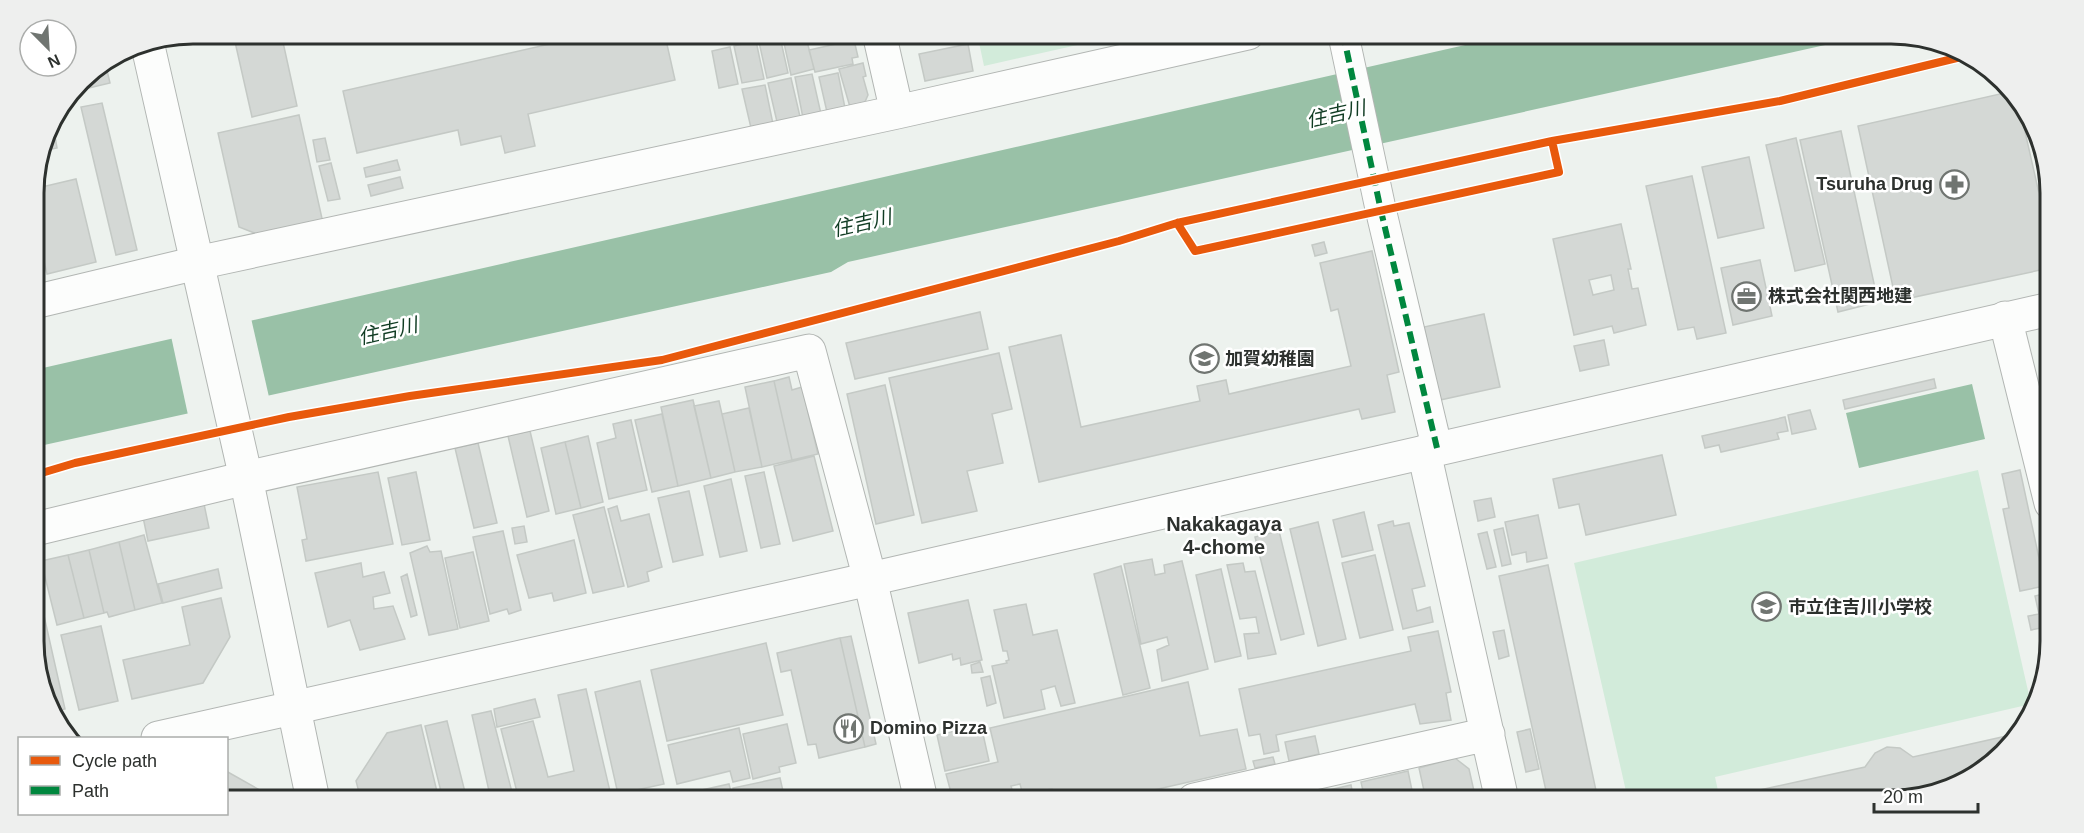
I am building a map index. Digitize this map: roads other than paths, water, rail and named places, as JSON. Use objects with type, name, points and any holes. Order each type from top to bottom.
[{"type":"street","points":[[882,44],[897,112]]},
{"type":"street","points":[[44,300],[200,273],[1199,44]]},
{"type":"street","points":[[1346,44],[1500,789]]},
{"type":"street","points":[[149,51],[243,468],[311,790]]},
{"type":"street","points":[[163,737],[870,579],[2040,311]]},
{"type":"street","points":[[2005,318],[2040,459]]},
{"type":"street","points":[[44,526],[243,468],[808,351],[870,579],[919,790]]},
{"type":"street","points":[[1241,789],[1488,734]]},
{"type":"water","name":"住吉川","points":[[1470,44],[1829,44],[848,262],[831,272],[44,445],[44,368]]},
{"type":"water","points":[[1972,384],[1985,439],[1859,468],[1846,413]]},
{"type":"place","name":"Tsuruha Drug","points":[[1954,184]]},
{"type":"place","name":"株式会社関西地建","points":[[1747,296]]},
{"type":"place","name":"加賀幼稚園","points":[[1204,359]]},
{"type":"place","name":"市立住吉川小学校","points":[[1767,607]]},
{"type":"place","name":"Domino Pizza","points":[[849,728]]},
{"type":"district","name":"Nakakagaya 4-chome","points":[[1224,536]]}]
